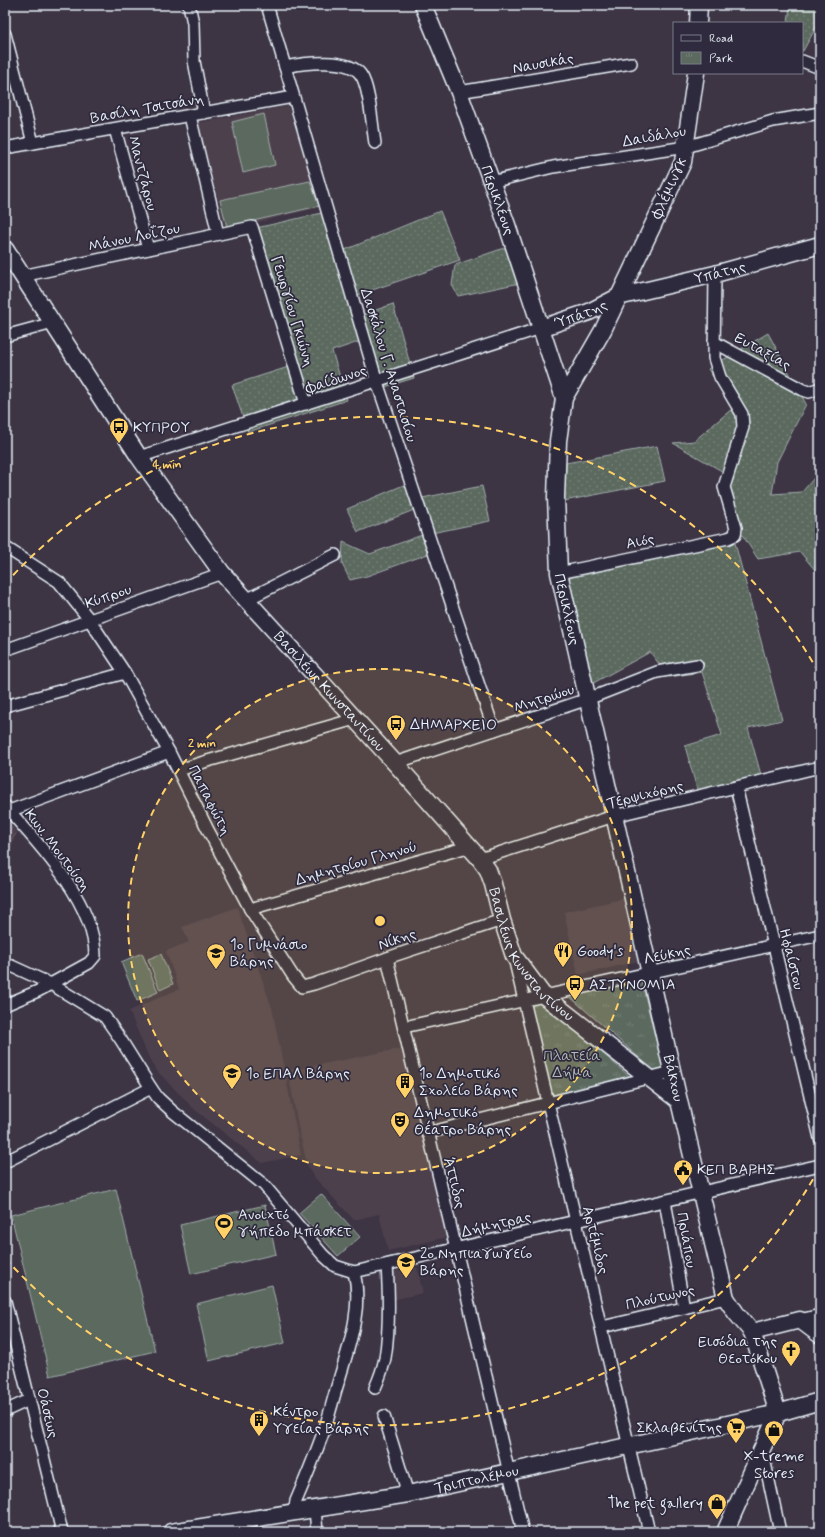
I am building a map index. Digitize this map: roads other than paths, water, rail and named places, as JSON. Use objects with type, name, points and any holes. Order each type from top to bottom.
[{"type":"street","points":[[189,5],[193,23],[194,61],[204,113]]},
{"type":"street","name":"Δασκάλου Γ. Αναστασίου","points":[[267,5],[377,382],[494,730]]},
{"type":"street","name":"Περικλέους","points":[[423,5],[459,92],[507,225],[564,398]]},
{"type":"street","points":[[698,22],[699,5]]},
{"type":"street","points":[[5,34],[33,143]]},
{"type":"street","points":[[803,61],[820,68]]},
{"type":"street","points":[[285,67],[315,62],[336,63],[357,70],[364,80],[375,143]]},
{"type":"street","name":"Ναυσικάς","points":[[459,92],[631,63]]},
{"type":"street","name":"Φλέμινγκ","points":[[618,297],[683,162],[696,74]]},
{"type":"street","name":"Βασίλη Τσιτσάνη","points":[[5,148],[293,97]]},
{"type":"street","name":"Δαιδάλου","points":[[491,182],[553,167],[686,147],[772,121],[820,113]]},
{"type":"street","points":[[190,116],[218,234]]},
{"type":"street","name":"Μαντζάρου","points":[[115,129],[148,249]]},
{"type":"street","name":"Μάνου Λοΐζου","points":[[22,276],[252,227]]},
{"type":"street","name":"Γεωργίου Γκιώνη","points":[[252,227],[306,404]]},
{"type":"street","name":"Υπάτης","points":[[618,297],[715,274],[820,245]]},
{"type":"street","name":"Βασιλέως Κωνσταντίνου","points":[[5,249],[139,457],[222,573],[475,852],[488,870],[514,956],[543,995],[679,1101]]},
{"type":"street","points":[[714,342],[715,274]]},
{"type":"street","name":"Περικλέους","points":[[614,816],[559,574],[556,490],[558,441],[564,398],[603,330],[618,297]]},
{"type":"street","name":"Ύπάτης","points":[[541,328],[588,312],[618,297]]},
{"type":"street","points":[[588,312],[603,330]]},
{"type":"street","points":[[5,336],[53,323]]},
{"type":"street","name":"Φαίδωνος","points":[[139,457],[377,382],[541,328]]},
{"type":"street","name":"Ευταξίας","points":[[714,342],[803,390],[809,392],[820,388]]},
{"type":"street","name":"Αιός","points":[[559,574],[728,538],[735,535],[736,528],[724,486],[743,427],[742,414],[720,377],[714,358],[714,342]]},
{"type":"street","name":"Παπαφώτη","points":[[5,547],[58,582],[89,619],[125,673],[179,770],[207,828],[250,909],[293,976],[302,987]]},
{"type":"street","points":[[246,600],[335,555]]},
{"type":"street","name":"Κύπρου","points":[[5,650],[222,573]]},
{"type":"street","name":"Μητρώου","points":[[395,763],[588,699],[657,672],[697,665]]},
{"type":"street","points":[[5,706],[125,673]]},
{"type":"street","points":[[179,770],[355,719]]},
{"type":"street","points":[[7,808],[169,752]]},
{"type":"street","name":"Τερψιχόρης","points":[[475,852],[614,816],[820,767]]},
{"type":"street","name":"Ηφαίστου","points":[[736,787],[820,1138]]},
{"type":"street","name":"Κων. Μουτούση","points":[[5,1005],[51,984],[89,963],[95,956],[95,948],[88,920],[76,893],[51,859],[7,808]]},
{"type":"street","name":"Βάκχου","points":[[614,816],[672,1072],[726,1298],[752,1332]]},
{"type":"street","name":"Δημητρίου Γληνού","points":[[250,909],[475,852]]},
{"type":"street","name":"Νίκης","points":[[302,987],[502,920]]},
{"type":"street","name":"Λεύκης","points":[[404,1027],[543,995],[820,935]]},
{"type":"street","name":"Αρτέμιδος","points":[[514,956],[649,1532]]},
{"type":"street","name":"Άττιδος","points":[[387,958],[523,1532]]},
{"type":"street","points":[[5,964],[51,984],[105,1017],[158,1098],[264,1185],[319,1250],[335,1266],[354,1272],[357,1284],[354,1322],[322,1435],[296,1501],[294,1513]]},
{"type":"street","points":[[428,1132],[672,1072]]},
{"type":"street","points":[[5,1162],[151,1088]]},
{"type":"street","name":"Δήμητρας","points":[[354,1272],[820,1165]]},
{"type":"street","name":"Πριάπου","points":[[665,1201],[684,1308]]},
{"type":"street","points":[[376,1388],[385,1360],[388,1337],[389,1302],[387,1265]]},
{"type":"street","name":"Πλούτωνος","points":[[602,1327],[726,1298]]},
{"type":"street","name":"Οάσεως","points":[[5,1301],[9,1338],[29,1400],[62,1532]]},
{"type":"street","points":[[725,1532],[778,1413],[752,1332],[820,1315]]},
{"type":"street","points":[[800,1320],[820,1335]]},
{"type":"street","points":[[5,1412],[29,1400]]},
{"type":"street","name":"Τριπτολέμου","points":[[171,1532],[408,1494],[778,1413],[820,1402]]},
{"type":"street","points":[[384,1416],[408,1494]]},
{"type":"street","points":[[762,1449],[780,1532]]},
{"type":"street","points":[[315,1509],[317,1532]]},
{"type":"place","name":"ΚΥΠΡΟΥ","points":[[119,444]]},
{"type":"place","name":"ΔΗΜΑΡΧΕΙΟ","points":[[396,741]]},
{"type":"place","name":"Goody's","points":[[563,968]]},
{"type":"place","name":"1ο Γυμνάσιο Βάρης","points":[[216,970]]},
{"type":"place","name":"ΑΣΤΥΝΟΜΙΑ","points":[[575,1001]]},
{"type":"place","name":"1ο ΕΠΑΛ Βάρης","points":[[232,1090]]},
{"type":"place","name":"1ο Δημοτικό Σχολείο Βάρης","points":[[405,1099]]},
{"type":"place","name":"Δημοτικό Θέατρο Βάρης","points":[[400,1138]]},
{"type":"place","name":"ΚΕΠ ΒΑΡΗΣ","points":[[683,1186]]},
{"type":"place","name":"Ανοιχτό γήπεδο μπάσκετ","points":[[224,1240]]},
{"type":"place","name":"2ο Νηπιαγωγείο Βάρης","points":[[406,1279]]},
{"type":"place","name":"Εισόδια της Θεοτόκου","points":[[791,1367]]},
{"type":"place","name":"Κέντρο Υγείας Βάρης","points":[[259,1437]]},
{"type":"place","name":"Σκλαβενίτης","points":[[736,1444]]},
{"type":"place","name":"X-treme Stores","points":[[774,1447]]},
{"type":"place","name":"The pet gallery","points":[[717,1520]]},
{"type":"park label","name":"Πλατεία Δήμα","points":[[572,1064]]}]
